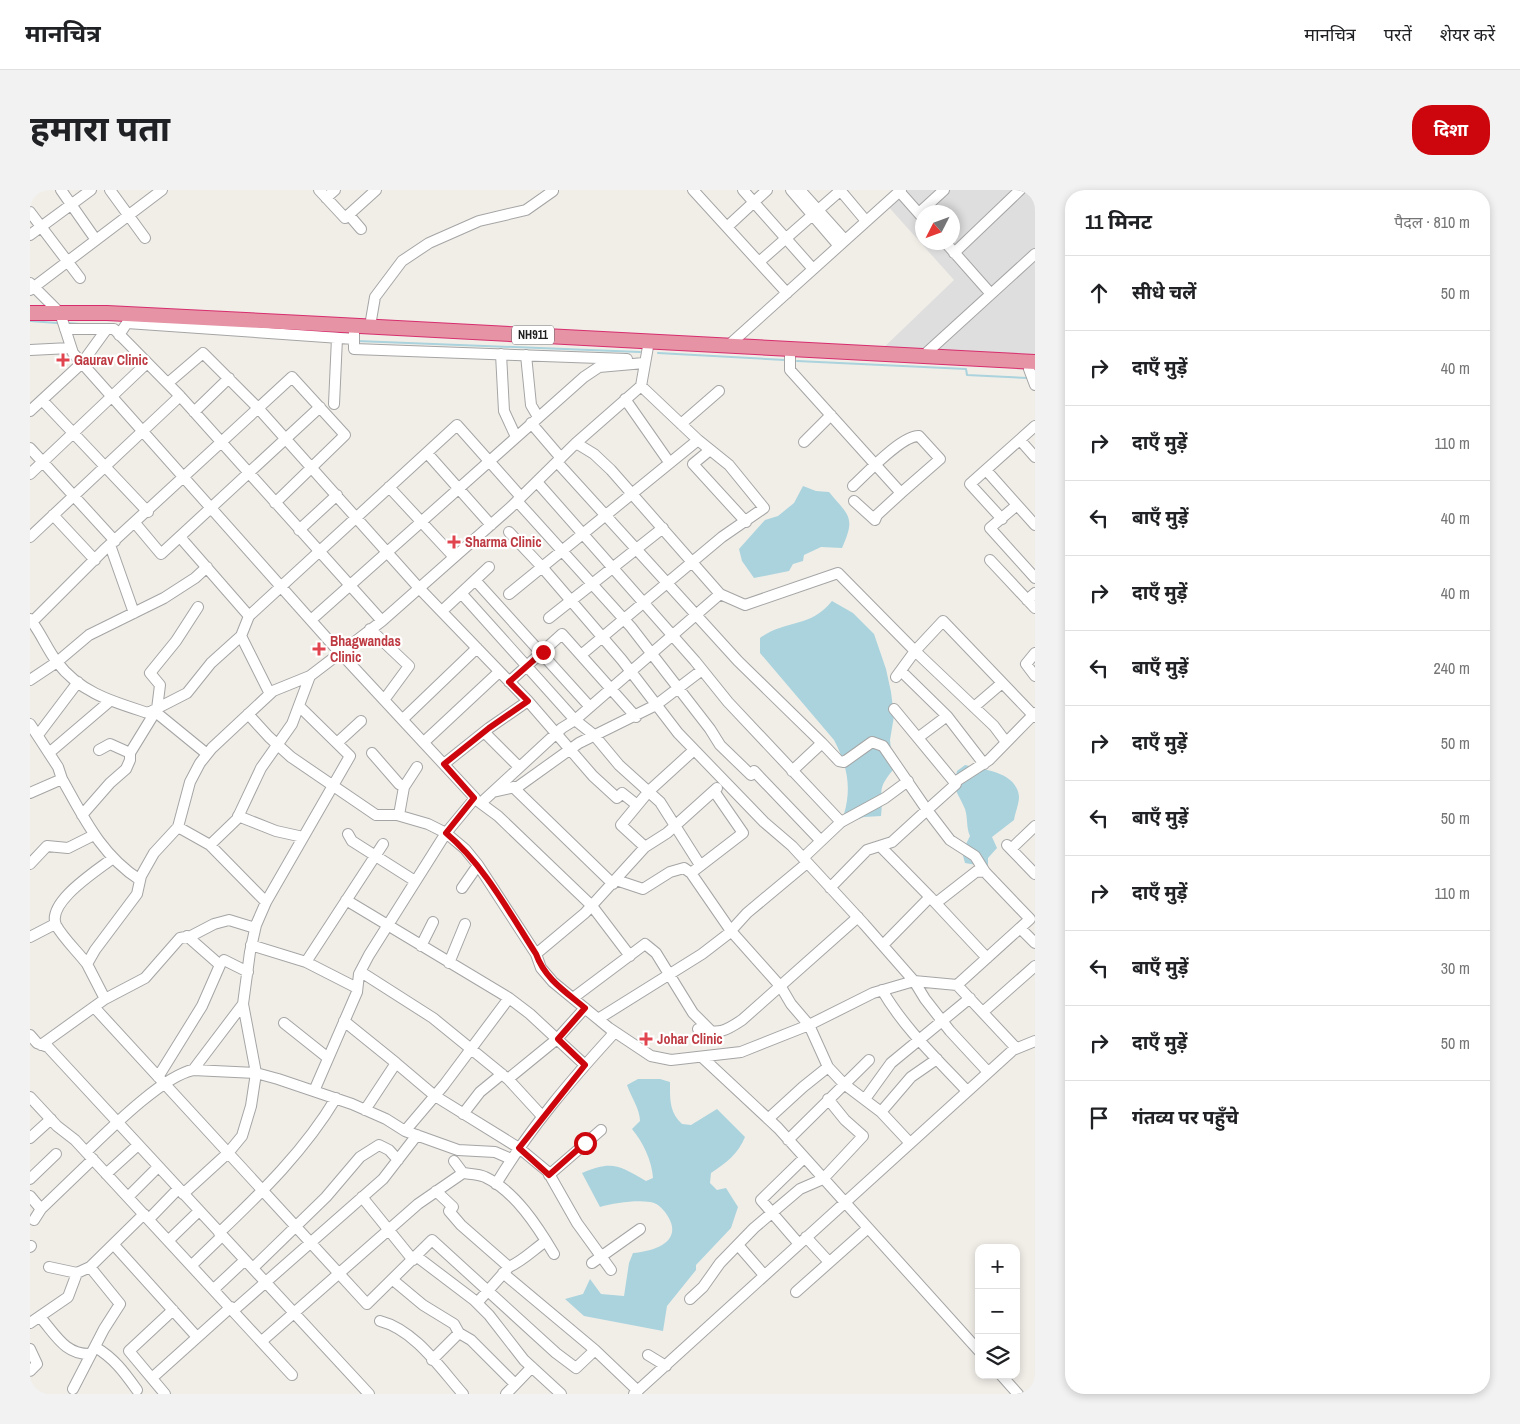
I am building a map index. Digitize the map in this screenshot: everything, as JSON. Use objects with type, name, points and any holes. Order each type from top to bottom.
[{"type":"highway","name":"NH911","points":[[30,312],[354,332],[370,326],[1032,361]]},
{"type":"street","points":[[60,190],[96,240]]},
{"type":"street","points":[[30,235],[91,190]]},
{"type":"street","points":[[110,190],[145,238]]},
{"type":"street","points":[[335,190],[323,194],[345,218],[376,190]]},
{"type":"street","points":[[694,190],[787,293]]},
{"type":"street","points":[[743,190],[813,269]]},
{"type":"street","points":[[727,227],[767,190]]},
{"type":"street","points":[[791,190],[816,213]]},
{"type":"street","points":[[800,190],[816,213],[842,243]]},
{"type":"street","points":[[759,262],[840,190],[866,221]]},
{"type":"street","points":[[930,205],[944,190]]},
{"type":"street","points":[[991,294],[954,252],[1020,190]]},
{"type":"street","points":[[159,191],[67,262],[31,287],[60,313],[70,348],[82,363],[210,508],[384,700],[478,800],[592,906],[630,956]]},
{"type":"street","points":[[370,326],[375,297],[402,261],[429,244],[479,222],[526,210],[552,191]]},
{"type":"street","points":[[729,345],[896,192],[915,209]]},
{"type":"street","points":[[30,212],[80,278]]},
{"type":"street","points":[[349,215],[361,229]]},
{"type":"street","points":[[923,356],[1035,254]]},
{"type":"street","points":[[119,334],[127,323],[336,338],[354,332],[354,349],[645,361]]},
{"type":"street","points":[[65,329],[114,329],[180,396],[382,620]]},
{"type":"street","points":[[30,411],[82,363],[106,330]]},
{"type":"street","points":[[334,404],[336,338]]},
{"type":"street","points":[[87,964],[95,950],[137,894],[140,880],[154,853],[178,827],[190,782],[207,754],[224,734],[270,694],[310,676],[370,630],[519,499],[576,443],[641,386],[649,341]]},
{"type":"street","points":[[30,350],[70,348]]},
{"type":"street","points":[[790,349],[790,370],[901,493]]},
{"type":"street","points":[[168,383],[203,354],[229,378],[286,438],[419,588],[557,732],[593,776],[617,798],[622,793],[637,805]]},
{"type":"street","points":[[501,354],[504,411],[516,437]]},
{"type":"street","points":[[526,355],[534,420],[559,460],[606,516],[738,661],[840,761],[844,762],[863,747],[876,742],[883,746],[950,840],[975,856],[985,872],[1030,919],[957,984]]},
{"type":"street","points":[[311,620],[421,520],[584,377],[599,367],[645,361]]},
{"type":"street","points":[[1032,361],[1029,369],[1035,385]]},
{"type":"street","points":[[30,474],[147,363]]},
{"type":"street","points":[[275,503],[346,435],[292,377],[31,620],[57,662],[78,682],[103,699],[148,713],[157,709],[187,693],[211,663],[242,636],[249,616],[457,426],[561,551],[624,619],[680,689],[720,746],[752,772],[821,841]]},
{"type":"street","points":[[194,412],[229,378]]},
{"type":"street","points":[[581,655],[722,537],[764,508],[729,465],[698,440],[641,386]]},
{"type":"street","points":[[681,424],[719,391]]},
{"type":"street","points":[[30,537],[180,396]]},
{"type":"street","points":[[625,399],[669,462]]},
{"type":"street","points":[[42,400],[148,512]]},
{"type":"street","points":[[135,523],[161,554],[247,472],[320,407]]},
{"type":"street","points":[[804,442],[830,415]]},
{"type":"street","points":[[1002,519],[970,484],[1035,426]]},
{"type":"street","points":[[853,486],[900,443],[915,435],[919,436],[940,459],[877,515],[875,520],[854,501]]},
{"type":"street","points":[[509,594],[698,440]]},
{"type":"street","points":[[1020,440],[1035,457]]},
{"type":"street","points":[[576,443],[594,454],[663,528],[720,594],[744,605],[838,573],[915,651],[974,706],[1006,742]]},
{"type":"street","points":[[30,448],[74,496],[113,543],[134,613]]},
{"type":"street","points":[[710,450],[693,464],[746,522]]},
{"type":"street","points":[[427,453],[490,525]]},
{"type":"street","points":[[986,470],[1035,525]]},
{"type":"street","points":[[537,482],[674,636],[728,702],[841,822]]},
{"type":"street","points":[[389,487],[454,558]]},
{"type":"street","points":[[299,530],[337,495]]},
{"type":"street","points":[[1017,504],[990,528],[1035,578]]},
{"type":"street","points":[[53,515],[95,560]]},
{"type":"street","points":[[549,618],[663,528]]},
{"type":"street","points":[[509,532],[542,567],[632,671],[656,705],[694,750],[805,860],[858,917],[914,981],[942,1021],[988,1072]]},
{"type":"street","points":[[180,537],[249,616]]},
{"type":"street","points":[[990,560],[1031,596],[1035,608]]},
{"type":"street","points":[[30,680],[57,662],[89,635],[164,598],[195,578],[208,567]]},
{"type":"street","points":[[442,611],[489,568]]},
{"type":"street","points":[[475,580],[543,652],[590,707]]},
{"type":"street","points":[[461,593],[575,720],[594,735],[619,765],[649,791],[675,825],[700,865]]},
{"type":"street","points":[[314,1091],[357,988],[360,972],[446,833],[478,800],[492,792],[557,732],[575,720],[674,636],[720,594]]},
{"type":"street","points":[[198,607],[150,673],[160,685],[158,714],[207,754]]},
{"type":"street","points":[[955,782],[984,764],[1034,715],[943,621],[915,651],[899,674],[947,716],[984,764]]},
{"type":"street","points":[[370,630],[409,666],[384,700]]},
{"type":"street","points":[[509,682],[562,634],[636,717]]},
{"type":"street","points":[[242,636],[270,694]]},
{"type":"street","points":[[403,720],[477,648]]},
{"type":"street","points":[[1035,653],[1026,664],[1035,676]]},
{"type":"street","points":[[492,792],[519,786],[570,749],[594,735],[636,717],[656,705],[680,689],[702,670]]},
{"type":"street","points":[[424,742],[499,672]]},
{"type":"street","points":[[210,845],[238,816],[261,768],[292,724],[310,676]]},
{"type":"street","points":[[38,734],[78,682]]},
{"type":"street","points":[[974,706],[1002,683]]},
{"type":"street","points":[[49,753],[110,701]]},
{"type":"street","points":[[444,764],[484,732],[528,701]]},
{"type":"street","points":[[49,1267],[77,1273],[90,1267],[146,1217],[181,1192],[228,1153],[242,1136],[251,1106],[256,1073],[244,1004],[251,945],[255,928],[266,902],[350,756],[299,706]]},
{"type":"street","points":[[82,815],[110,783],[126,769],[130,760],[130,753],[157,709]]},
{"type":"street","points":[[830,888],[867,850],[892,842],[955,787],[955,782],[894,709]]},
{"type":"street","points":[[248,714],[291,757],[376,815],[399,815],[428,824],[446,833],[465,849],[478,865],[536,954],[541,968],[553,982],[615,1032],[651,1056],[671,1060],[703,1058],[741,1052],[809,1025],[882,990],[914,981],[957,984],[1016,1048]]},
{"type":"street","points":[[919,737],[947,716]]},
{"type":"street","points":[[337,743],[361,721]]},
{"type":"street","points":[[30,724],[49,753],[94,835],[121,868],[140,880]]},
{"type":"street","points":[[484,732],[519,767]]},
{"type":"street","points":[[792,770],[822,743]]},
{"type":"street","points":[[99,750],[110,744],[130,753]]},
{"type":"street","points":[[645,847],[621,825],[649,791],[694,750]]},
{"type":"street","points":[[372,753],[399,784],[404,787]]},
{"type":"street","points":[[399,815],[404,787],[417,767]]},
{"type":"street","points":[[30,793],[62,779]]},
{"type":"street","points":[[598,1019],[702,954],[731,931],[747,913],[805,860],[841,822],[885,798],[908,781]]},
{"type":"street","points":[[536,954],[592,906],[645,847],[675,825],[725,782]]},
{"type":"street","points":[[513,788],[615,882],[643,889],[670,872],[684,868],[691,873],[731,931],[781,987],[791,1004],[809,1025],[828,1067],[844,1084],[881,1112],[910,1143]]},
{"type":"street","points":[[691,873],[743,833],[714,791]]},
{"type":"street","points":[[238,816],[276,831],[303,837]]},
{"type":"street","points":[[1035,826],[1009,847],[1035,874]]},
{"type":"street","points":[[178,827],[210,845],[266,902]]},
{"type":"street","points":[[348,834],[352,841],[415,882]]},
{"type":"street","points":[[30,864],[47,846],[68,848],[94,835]]},
{"type":"street","points":[[306,962],[382,844]]},
{"type":"street","points":[[880,846],[987,958]]},
{"type":"street","points":[[105,999],[87,964],[55,924],[56,909],[67,895],[113,858]]},
{"type":"street","points":[[462,888],[478,865]]},
{"type":"street","points":[[882,945],[933,900],[977,871],[985,872]]},
{"type":"street","points":[[346,900],[508,998],[530,1014],[585,1065]]},
{"type":"street","points":[[698,1029],[712,1032],[727,1030],[781,987],[858,917]]},
{"type":"street","points":[[41,1045],[105,999],[145,978],[180,938],[229,920],[255,928]]},
{"type":"street","points":[[421,946],[433,922]]},
{"type":"street","points":[[30,937],[55,924]]},
{"type":"street","points":[[449,963],[465,924]]},
{"type":"street","points":[[1020,928],[1035,943]]},
{"type":"street","points":[[34,1220],[41,1209],[117,1123],[162,1081],[202,1006],[220,965],[187,936]]},
{"type":"street","points":[[573,998],[645,944],[650,947],[693,1012],[712,1032]]},
{"type":"street","points":[[251,945],[306,962],[357,988]]},
{"type":"street","points":[[224,960],[248,972]]},
{"type":"street","points":[[983,1012],[1035,966]]},
{"type":"street","points":[[360,972],[433,1018],[505,1077],[542,1116]]},
{"type":"street","points":[[882,990],[891,1006],[919,1040],[967,1091]]},
{"type":"street","points":[[405,1131],[470,1050],[508,998]]},
{"type":"street","points":[[865,1099],[891,1063],[970,998]]},
{"type":"street","points":[[193,1070],[244,1004]]},
{"type":"street","points":[[94,1007],[367,1304],[432,1240],[556,1353],[576,1368],[594,1350]]},
{"type":"street","points":[[463,1114],[480,1092],[505,1077],[558,1039],[585,1008]]},
{"type":"street","points":[[344,1021],[434,1096],[519,1148],[549,1175],[597,1260],[611,1270]]},
{"type":"street","points":[[284,1023],[328,1058]]},
{"type":"street","points":[[496,1184],[511,1159],[542,1116],[615,1032]]},
{"type":"street","points":[[30,1035],[41,1045],[48,1047],[369,1394]]},
{"type":"street","points":[[436,1191],[461,1225],[636,1392],[988,1072],[1016,1048],[1035,1041]]},
{"type":"street","points":[[703,1058],[788,1140],[975,1347]]},
{"type":"street","points":[[881,1112],[911,1078],[937,1059]]},
{"type":"street","points":[[788,1140],[868,1060]]},
{"type":"street","points":[[365,1110],[396,1063]]},
{"type":"street","points":[[768,1119],[803,1086],[828,1067]]},
{"type":"street","points":[[162,1081],[193,1070],[256,1073],[336,1098],[365,1110],[405,1131],[458,1150],[494,1152],[511,1159]]},
{"type":"street","points":[[192,1265],[263,1191],[319,1127],[336,1098]]},
{"type":"street","points":[[690,1299],[703,1288],[720,1263],[738,1245],[800,1189],[823,1179],[863,1136],[845,1120],[828,1099]]},
{"type":"street","points":[[32,1104],[89,1155],[292,1375]]},
{"type":"street","points":[[30,1138],[51,1119]]},
{"type":"street","points":[[549,1175],[601,1130]]},
{"type":"street","points":[[152,1378],[197,1337],[383,1179],[416,1135]]},
{"type":"street","points":[[106,1174],[138,1145]]},
{"type":"street","points":[[253,1268],[296,1227],[360,1157],[379,1145],[389,1150],[398,1160]]},
{"type":"street","points":[[30,1179],[56,1154]]},
{"type":"street","points":[[804,1158],[761,1200],[772,1214],[829,1262]]},
{"type":"street","points":[[454,1161],[462,1173]]},
{"type":"street","points":[[128,1197],[158,1167]]},
{"type":"street","points":[[262,1341],[390,1229],[436,1191],[462,1173],[484,1176],[496,1184],[524,1210],[554,1254]]},
{"type":"street","points":[[30,1196],[41,1209]]},
{"type":"street","points":[[362,1197],[415,1258],[477,1303],[500,1326],[532,1367],[561,1394]]},
{"type":"street","points":[[169,1240],[199,1211]]},
{"type":"street","points":[[796,1292],[868,1228]]},
{"type":"street","points":[[597,1260],[640,1229]]},
{"type":"street","points":[[477,1303],[506,1270],[523,1261],[532,1250],[546,1241]]},
{"type":"street","points":[[114,1245],[197,1337]]},
{"type":"street","points":[[738,1245],[764,1275]]},
{"type":"street","points":[[214,1289],[245,1260]]},
{"type":"street","points":[[73,1389],[120,1304],[90,1267]]},
{"type":"street","points":[[30,1323],[68,1297],[77,1273]]},
{"type":"street","points":[[393,1280],[424,1305],[454,1324],[459,1333],[471,1340],[515,1384]]},
{"type":"street","points":[[165,1394],[129,1351],[173,1310]]},
{"type":"street","points":[[40,1317],[63,1345],[79,1354],[93,1350],[107,1354],[120,1366],[137,1390]]},
{"type":"street","points":[[380,1321],[395,1325],[409,1334],[463,1394]]},
{"type":"street","points":[[432,1360],[459,1333]]},
{"type":"street","points":[[30,1349],[37,1364],[30,1371]]},
{"type":"street","points":[[648,1355],[666,1366]]},
{"type":"street","points":[[506,1394],[532,1367]]},
{"type":"street","points":[[1005,1379],[1018,1394]]},
{"type":"shaded area","points":[[901,190],[1035,190],[1035,362],[878,353],[954,280],[927,250],[960,250],[960,205],[915,205],[915,236],[886,204]]},
{"type":"water","points":[[803,486],[816,491],[829,492],[846,512],[849,530],[842,548],[821,547],[804,555],[803,561],[793,564],[789,571],[754,578],[742,561],[739,549],[765,520],[778,516],[794,503]]},
{"type":"water","points":[[832,601],[853,613],[874,634],[886,669],[894,716],[890,740],[893,770],[882,787],[881,816],[864,817],[851,822],[844,814],[848,795],[847,776],[834,740],[760,653],[760,638],[779,628],[815,616]]},
{"type":"water","points":[[965,765],[1006,777],[1013,782],[1019,797],[1014,820],[992,837],[997,848],[988,858],[988,867],[965,863],[962,852],[970,836],[965,809],[956,791],[955,783],[957,771]]},
{"type":"water","points":[[638,1079],[660,1079],[670,1082],[672,1110],[682,1124],[691,1125],[717,1109],[745,1137],[731,1158],[711,1173],[710,1183],[717,1190],[726,1188],[738,1207],[731,1228],[696,1265],[696,1270],[667,1306],[663,1331],[584,1316],[565,1299],[583,1294],[590,1279],[601,1294],[624,1296],[629,1263],[633,1253],[659,1247],[670,1237],[672,1230],[671,1222],[665,1212],[655,1203],[638,1201],[600,1207],[582,1173],[601,1167],[616,1166],[646,1181],[653,1178],[646,1152],[632,1129],[640,1121],[640,1116],[627,1085]]},
{"type":"waterway","points":[[30,321],[57,323]]},
{"type":"waterway","points":[[67,323],[80,324]]},
{"type":"waterway","points":[[357,341],[640,352]]},
{"type":"waterway","points":[[658,353],[785,360]]},
{"type":"waterway","points":[[797,361],[966,369],[967,375],[1028,378]]},
{"type":"place","name":"Gaurav Clinic","points":[[63,360]]},
{"type":"place","name":"Sharma Clinic","points":[[454,542]]},
{"type":"place","name":"Bhagwandas Clinic","points":[[319,649]]},
{"type":"place","name":"Johar Clinic","points":[[646,1039]]},
{"type":"route","points":[[543,652],[509,682],[528,701],[489,728],[444,764],[474,798],[446,833],[465,849],[478,865],[536,954],[541,968],[553,982],[585,1008],[558,1039],[585,1065],[570,1080],[519,1148],[548,1172],[549,1175],[585,1143]]}]
